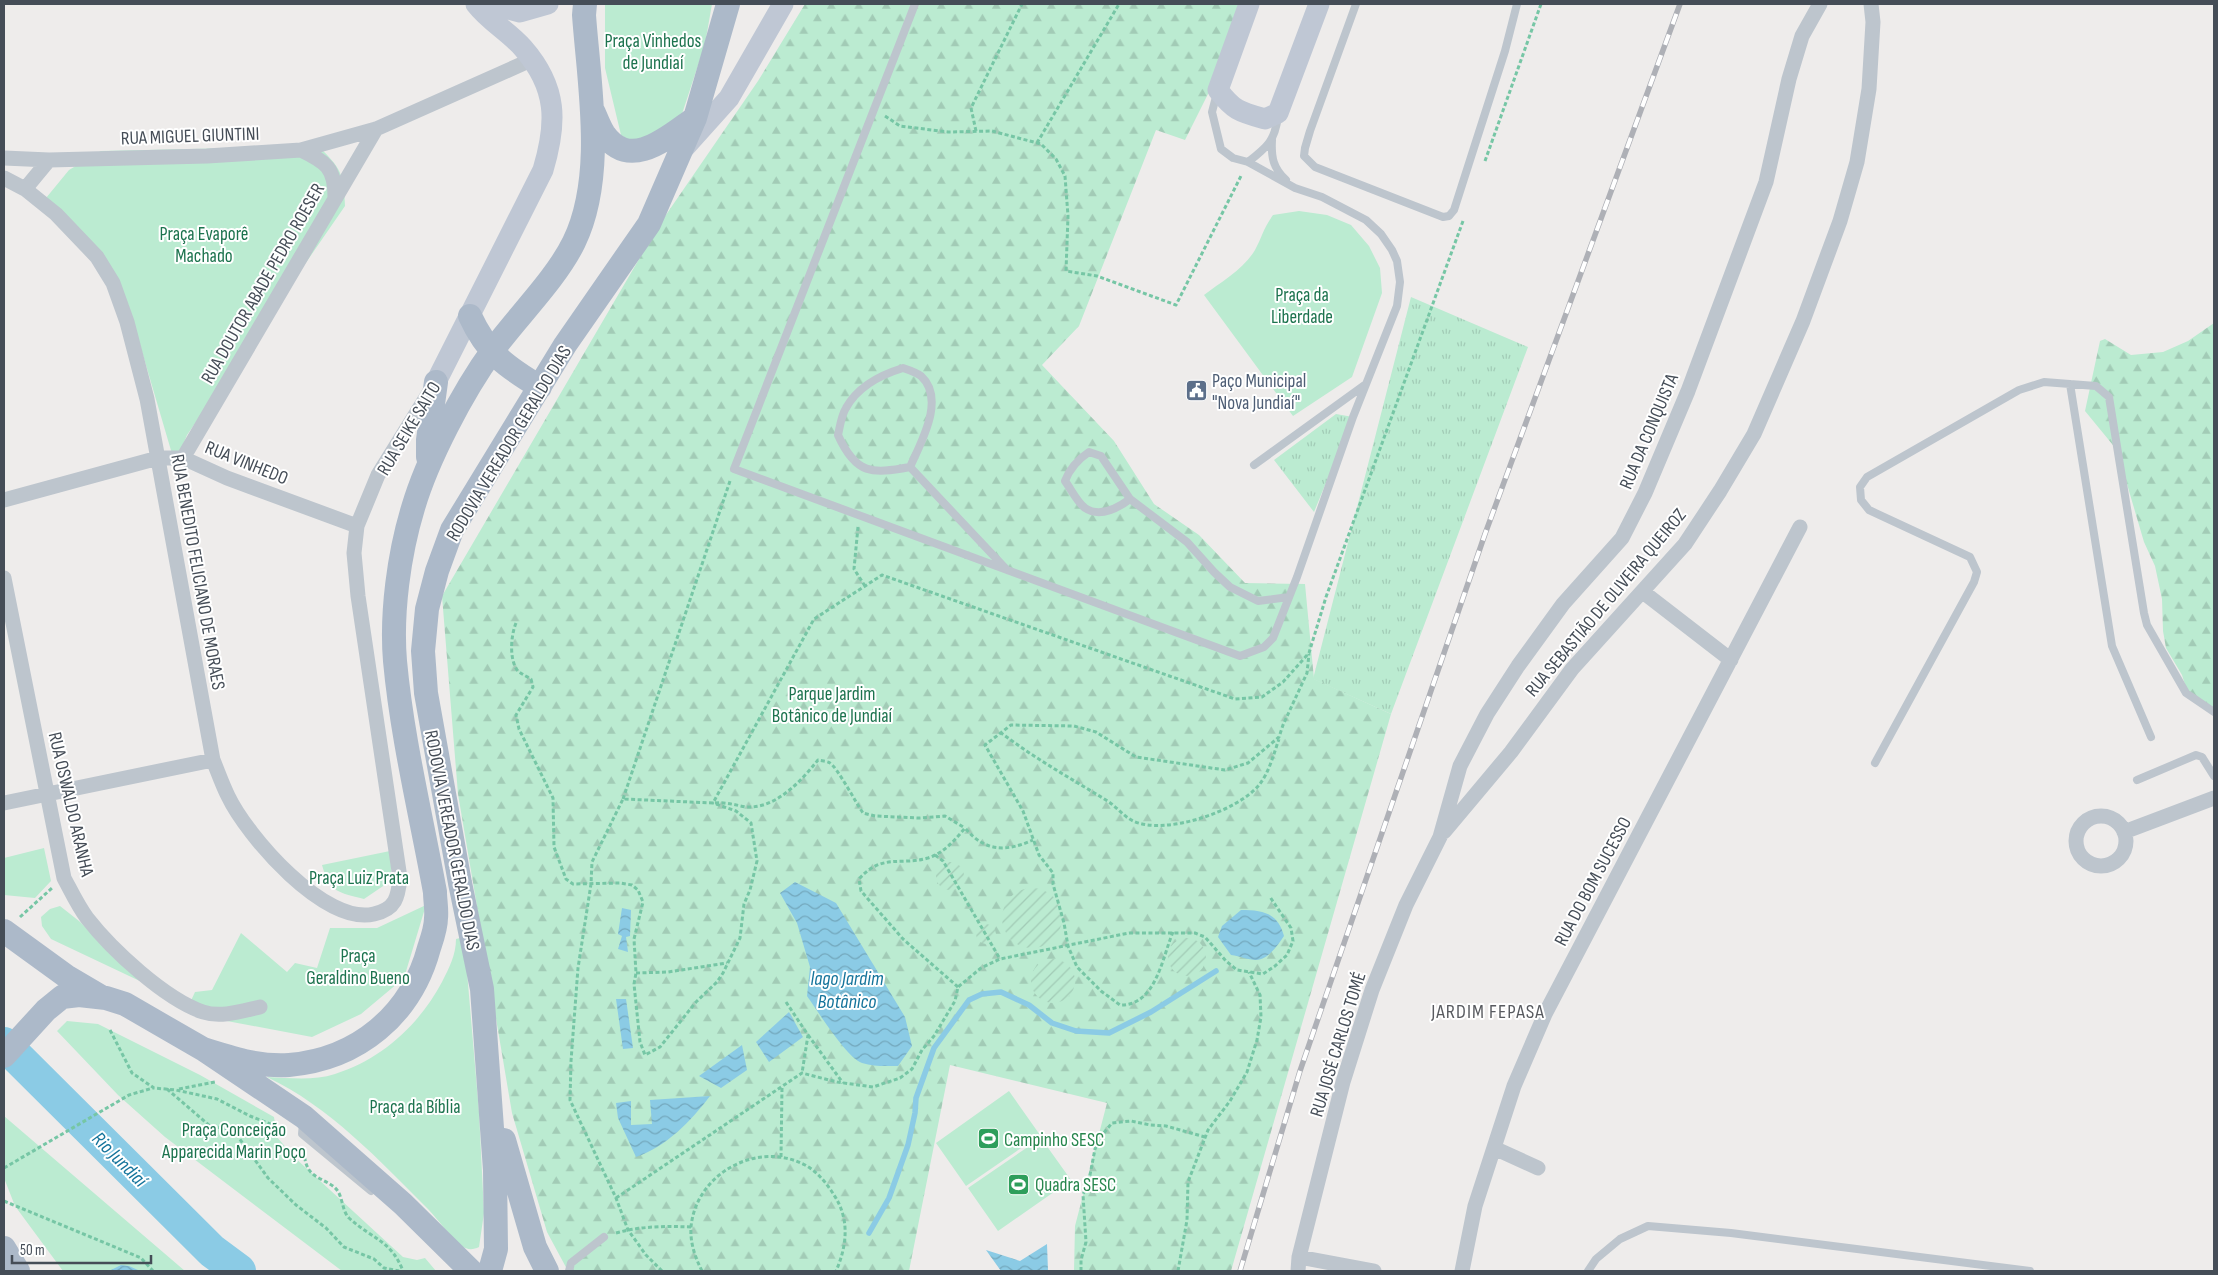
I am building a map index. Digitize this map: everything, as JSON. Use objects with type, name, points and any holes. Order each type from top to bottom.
[{"type":"main road","name":"RUA SEIKE SAITO","points":[[436,382],[543,170],[551,142],[553,124],[552,104],[544,81],[527,54],[476,4]]},
{"type":"main road","points":[[489,4],[520,12],[548,4]]},
{"type":"main road","name":"RODOVIA VEREADOR GERALDO DIAS","points":[[203,1050],[242,1062],[262,1064],[288,1065],[329,1057],[348,1049],[387,1021],[415,988],[425,962],[436,920],[435,892],[402,711],[395,660],[395,618],[399,576],[412,509],[428,466],[464,395],[492,352],[558,267],[574,241],[584,212],[590,179],[593,112],[584,15],[585,4]]},
{"type":"main road","name":"RODOVIA VEREADOR GERALDO DIAS","points":[[490,1271],[496,1249],[495,1170],[482,989],[426,693],[423,651],[427,609],[437,571],[452,530],[565,345],[649,224],[696,118],[728,4]]},
{"type":"main road","points":[[683,149],[729,98],[784,4]]},
{"type":"main road","points":[[1249,4],[1218,90],[1230,106],[1265,119],[1278,113],[1319,4]]},
{"type":"main road","points":[[593,112],[604,134],[612,143],[621,149],[636,151],[650,149],[696,118]]},
{"type":"main road","points":[[470,316],[478,332],[492,352],[509,368],[540,387]]},
{"type":"main road","points":[[428,466],[428,440],[436,382]]},
{"type":"main road","points":[[4,931],[66,976],[104,998]]},
{"type":"main road","points":[[4,1056],[46,1010],[62,997],[79,995],[104,998],[125,1004],[203,1050],[422,1228],[471,1271]]},
{"type":"main road","points":[[490,1087],[524,1212],[535,1247],[547,1271]]},
{"type":"main road","points":[[4,1248],[18,1271]]},
{"type":"main road","points":[[4,1269],[10,1271]]},
{"type":"street","name":"RUA DA CONQUISTA","points":[[1440,837],[1460,766],[1487,714],[1518,666],[1563,604],[1622,538],[1645,493],[1688,391],[1766,182],[1789,79],[1802,36],[1820,4]]},
{"type":"street","name":"RUA SEBASTIÃO DE OLIVEIRA QUEIROZ","points":[[1440,837],[1511,752],[1572,669],[1685,544],[1754,434],[1803,321],[1840,221],[1857,162],[1869,89],[1873,22],[1871,4]]},
{"type":"street","points":[[520,12],[518,28],[527,54]]},
{"type":"street","name":"RUA MIGUEL GIUNTINI","points":[[4,158],[49,160],[207,156],[301,150],[376,129],[527,54]]},
{"type":"street","name":"RUA DOUTOR ABADE PEDRO ROESER","points":[[183,458],[376,129]]},
{"type":"street","points":[[301,150],[318,158],[329,168],[335,179],[335,197]]},
{"type":"street","points":[[25,189],[49,160]]},
{"type":"street","name":"RUA BENEDITO FELICIANO DE MORAES","points":[[4,178],[25,189],[56,214],[81,238],[97,257],[113,283],[127,322],[147,399],[214,760],[228,797],[255,837],[294,879],[317,896],[344,912],[355,916],[381,912],[398,898]]},
{"type":"street","name":"RUA SEIKE SAITO","points":[[398,898],[400,878],[358,596],[354,553],[357,526],[378,475],[436,382]]},
{"type":"street","name":"RUA VINHEDO","points":[[4,500],[158,458],[183,458],[227,478],[357,526]]},
{"type":"street","name":"RUA DO BOM SUCESSO","points":[[1462,1271],[1475,1206],[1514,1086],[1545,1014],[1800,527]]},
{"type":"street","name":"RUA OSWALDO ARANHA","points":[[4,578],[64,878],[86,917],[123,957],[176,999],[204,1012],[226,1014],[260,1007]]},
{"type":"street","points":[[1643,592],[1731,660]]},
{"type":"street","points":[[4,803],[214,760]]},
{"type":"street","points":[[2124,832],[2214,798]]},
{"type":"street","name":"RUA JOSÉ CARLOS TOMÉ","points":[[1299,1264],[1343,1082],[1372,990],[1406,905],[1440,837]]},
{"type":"street","points":[[1494,1148],[1538,1168]]},
{"type":"street","points":[[1299,1264],[1374,1271]]},
{"type":"lane","points":[[915,4],[734,469],[1240,656],[1264,647],[1273,638],[1290,597],[1366,384],[1397,306],[1400,282],[1397,261],[1392,250],[1381,234],[1366,220],[1322,197],[1295,188],[1248,162],[1233,158],[1221,149],[1212,112],[1218,90]]},
{"type":"lane","points":[[1356,4],[1310,132],[1304,156],[1315,167],[1443,216],[1449,216],[1454,210],[1505,51],[1517,4]]},
{"type":"lane","points":[[1278,113],[1276,129],[1272,140],[1272,158],[1280,175],[1295,188]]},
{"type":"lane","points":[[1248,162],[1272,140]]},
{"type":"lane","points":[[903,368],[921,377],[932,396],[930,422],[910,467],[880,472],[858,465],[844,450],[838,435],[845,409],[859,390],[881,374],[903,368]]},
{"type":"lane","points":[[1875,763],[1974,582],[1977,572],[1970,557],[1869,510],[1861,500],[1860,487],[1867,478],[2018,390],[2044,382],[2096,386],[2109,397],[2147,625],[2186,693],[2214,712]]},
{"type":"lane","points":[[1254,465],[1366,384]]},
{"type":"lane","points":[[2070,384],[2112,646],[2151,737]]},
{"type":"lane","points":[[1130,499],[1118,508],[1107,511],[1094,511],[1085,508],[1065,481],[1078,460],[1089,452],[1101,456],[1130,499],[1187,542],[1214,572],[1230,586],[1258,601],[1290,597]]},
{"type":"lane","points":[[910,467],[1008,571]]},
{"type":"lane","points":[[2137,780],[2196,756],[2202,757],[2214,776]]},
{"type":"lane","points":[[295,1124],[302,1134],[377,1196]]},
{"type":"lane","points":[[1588,1271],[1596,1259],[1620,1239],[1648,1226],[1731,1233],[2030,1271]]},
{"type":"lane","points":[[569,1271],[570,1263],[604,1237]]},
{"type":"path","points":[[976,131],[971,108],[1022,4]]},
{"type":"path","points":[[1037,143],[1119,4]]},
{"type":"path","points":[[1483,167],[1541,4]]},
{"type":"path","points":[[874,108],[900,126],[948,132],[992,131],[1037,143],[1056,159],[1065,176],[1068,216],[1066,271],[1097,276],[1176,305],[1248,162]]},
{"type":"path","points":[[1000,732],[1029,754],[1113,805],[1134,821],[1152,826],[1192,821],[1212,814],[1247,797],[1260,784],[1280,737],[1283,725],[1307,672],[1309,653],[1326,597],[1466,214]]},
{"type":"path","points":[[662,1271],[646,1255],[628,1230],[616,1198],[570,1100],[578,968],[591,884],[592,862],[622,799],[734,469]]},
{"type":"path","points":[[855,514],[858,528],[854,569],[866,586]]},
{"type":"path","points":[[713,803],[814,620],[882,575],[1235,699],[1262,697],[1283,682],[1309,653]]},
{"type":"path","points":[[516,623],[512,643],[516,668],[520,673],[531,679],[533,687],[516,716],[519,729],[553,798],[554,847],[566,879],[573,884],[620,883],[632,885],[638,890],[643,902],[634,939],[636,973],[634,984],[640,1042],[645,1055],[660,1047],[696,1002],[716,982],[723,973],[740,938],[744,904],[757,861],[751,824],[736,811],[713,803]]},
{"type":"path","points":[[1173,932],[1153,984],[1138,1002],[1120,1005],[1101,991],[1077,967],[1068,946],[1052,873],[1040,855],[1023,811],[985,745],[1011,725],[1074,726],[1096,732],[1136,758],[1224,770],[1248,762],[1280,737]]},
{"type":"path","points":[[622,799],[725,802],[745,806],[768,804],[796,784],[818,760],[829,762],[839,771],[844,785],[862,813],[875,816],[910,818],[945,816],[965,828],[982,844],[1007,849],[1033,840]]},
{"type":"path","points":[[958,987],[903,939],[861,891],[859,880],[866,872],[881,863],[911,861],[935,855],[953,842],[965,828]]},
{"type":"path","points":[[935,855],[943,861],[1000,959]]},
{"type":"path","points":[[4,931],[64,878]]},
{"type":"path","points":[[616,1198],[802,1074],[873,1087],[900,1078],[912,1069],[922,1050],[934,1036],[955,1002],[958,987],[980,968],[1000,959],[1129,933],[1194,933],[1205,937],[1226,962],[1237,970],[1263,974],[1287,955],[1293,941],[1291,928],[1270,897]]},
{"type":"path","points":[[636,973],[668,972],[727,963]]},
{"type":"path","points":[[1178,1271],[1187,1220],[1188,1182],[1208,1130],[1230,1101],[1247,1072],[1257,1040],[1262,1017],[1260,996],[1248,971]]},
{"type":"path","points":[[786,1002],[843,1083]]},
{"type":"path","points":[[110,1030],[132,1072],[154,1088]]},
{"type":"path","points":[[802,1074],[808,1035]]},
{"type":"path","points":[[176,1090],[219,1082]]},
{"type":"path","points":[[781,1158],[782,1087]]},
{"type":"path","points":[[4,1168],[129,1095],[154,1088],[176,1090],[217,1099],[250,1116],[295,1124]]},
{"type":"path","points":[[167,1089],[210,1126],[224,1128],[236,1134],[268,1178],[296,1205],[326,1228],[344,1247],[374,1259],[384,1268],[399,1271]]},
{"type":"path","points":[[1081,1271],[1086,1242],[1083,1195],[1090,1175],[1095,1149],[1103,1134],[1112,1123],[1131,1121],[1150,1126],[1166,1126],[1205,1137]]},
{"type":"path","points":[[301,1148],[307,1168],[338,1191],[346,1216],[366,1233],[384,1242],[396,1255],[403,1271]]},
{"type":"path","points":[[702,1271],[694,1253],[691,1227],[698,1202],[712,1181],[732,1166],[756,1157],[781,1158],[806,1166],[826,1182],[840,1203],[846,1228],[844,1253],[836,1271]]},
{"type":"path","points":[[4,1201],[141,1258],[153,1271]]},
{"type":"path","points":[[604,1237],[628,1230],[666,1226],[691,1227]]},
{"type":"green space","name":"Praça Vinhedos de Jundiaí","points":[[605,4],[712,4],[705,44],[682,114],[650,137],[632,142],[621,135],[605,68]]},
{"type":"green space","name":"Parque Jardim Botânico de Jundiaí","points":[[805,4],[1240,4],[1216,78],[1185,140],[1156,130],[1079,326],[1042,365],[1114,441],[1154,504],[1199,535],[1245,583],[1305,584],[1314,679],[1391,714],[1231,1271],[1074,1271],[1075,1226],[1107,1103],[950,1065],[909,1271],[568,1271],[547,1232],[512,1113],[458,794],[442,596],[659,225],[758,81]]},
{"type":"green space","name":"Praça Evaporê Machado","points":[[318,146],[332,160],[340,172],[344,186],[345,206],[187,435],[175,464],[128,304],[46,198],[69,170],[101,151]]},
{"type":"green space","name":"Praça da Liberdade","points":[[1299,211],[1327,215],[1351,225],[1369,246],[1380,268],[1382,293],[1352,377],[1293,416],[1204,295],[1245,263],[1255,250],[1273,215]]},
{"type":"green space","points":[[1411,297],[1528,347],[1391,714],[1313,679]]},
{"type":"green space","points":[[2214,323],[2214,710],[2188,694],[2182,675],[2166,648],[2163,631],[2162,599],[2155,566],[2144,542],[2117,450],[2085,411],[2100,341],[2105,339],[2131,355],[2163,352],[2188,341]]},
{"type":"green space","points":[[1336,414],[1353,417],[1314,512],[1274,460]]},
{"type":"green space","points":[[44,848],[51,881],[35,898],[4,895],[4,858]]},
{"type":"green space","name":"Praça Luiz Prata","points":[[390,851],[392,880],[364,899],[336,890],[328,881],[322,865]]},
{"type":"green space","points":[[950,862],[960,866],[964,876],[960,886],[950,890],[940,886],[936,876],[940,866]]},
{"type":"green space","points":[[1032,888],[1048,893],[1053,897],[1057,902],[1062,918],[1057,934],[1053,939],[1048,943],[1032,948],[1016,943],[1011,939],[1007,934],[1002,918],[1007,902],[1011,897],[1016,893]]},
{"type":"green space","name":"Praça Geraldino Bueno","points":[[426,905],[404,978],[361,1014],[312,1037],[211,1018],[189,1005],[195,992],[212,990],[241,933],[287,972],[295,963],[317,968],[330,928],[377,928]]},
{"type":"green space","points":[[60,906],[79,921],[144,983],[51,939],[42,926],[41,917],[50,909]]},
{"type":"green space","points":[[986,924],[993,927],[996,934],[993,941],[986,944],[979,941],[976,934],[979,927]]},
{"type":"green space","name":"Praça da Bíblia","points":[[464,937],[479,1112],[484,1213],[479,1247],[475,1249],[464,1247],[457,1242],[428,1209],[391,1172],[333,1119],[290,1089],[267,1077],[319,1078],[352,1068],[383,1050],[410,1026],[433,998],[452,961],[456,939]]},
{"type":"green space","points":[[1187,938],[1194,939],[1200,944],[1205,950],[1205,964],[1200,970],[1194,975],[1187,976],[1180,975],[1174,970],[1169,964],[1168,957],[1169,950],[1174,944],[1180,939]]},
{"type":"green space","points":[[1049,959],[1057,959],[1069,965],[1075,981],[1069,997],[1057,1003],[1049,1003],[1037,997],[1031,985],[1031,977],[1037,965]]},
{"type":"green space","name":"Praça Conceição Apparecida Marin Poço","points":[[67,1021],[98,1024],[200,1075],[274,1117],[277,1137],[293,1156],[403,1257],[417,1260],[425,1258],[436,1271],[342,1271],[165,1137],[118,1095],[57,1031]]},
{"type":"green space","name":"Campinho SESC","points":[[1009,1091],[1040,1135],[966,1186],[936,1143]]},
{"type":"green space","points":[[4,1116],[185,1271],[63,1271],[15,1206],[4,1178]]},
{"type":"green space","name":"Quadra SESC","points":[[1041,1138],[1071,1180],[998,1231],[968,1188]]},
{"type":"water","name":"lago Jardim Botânico","points":[[795,882],[836,903],[905,1017],[912,1046],[898,1066],[871,1065],[856,1059],[841,1043],[807,996],[810,967],[797,923],[780,893]]},
{"type":"water","points":[[622,908],[631,910],[630,936],[626,937],[628,952],[618,949],[622,936],[618,934]]},
{"type":"water","points":[[1241,910],[1268,914],[1278,922],[1281,928],[1284,936],[1273,951],[1261,959],[1253,960],[1231,955],[1218,937],[1222,926]]},
{"type":"water","points":[[616,999],[626,999],[633,1048],[623,1049]]},
{"type":"water","points":[[789,1012],[803,1037],[769,1062],[756,1042]]},
{"type":"water","points":[[742,1045],[747,1070],[721,1088],[699,1076]]},
{"type":"water","points":[[710,1096],[695,1115],[668,1140],[647,1153],[636,1157],[618,1118],[616,1103],[631,1101],[631,1125],[652,1124],[650,1100]]},
{"type":"water","points":[[1047,1244],[1048,1271],[1001,1271],[986,1250],[1020,1261]]},
{"type":"water","points":[[121,1265],[129,1266],[140,1271],[109,1271]]},
{"type":"waterway","points":[[869,1233],[889,1198],[908,1145],[915,1113],[916,1098],[934,1048],[969,1000],[982,994],[1001,992],[1029,1005],[1052,1023],[1076,1031],[1109,1033],[1151,1012],[1216,971]]},
{"type":"waterway","name":"Rio Jundiaí","points":[[4,1044],[212,1251],[239,1271]]},
{"type":"railway","points":[[1240,1271],[1300,1071],[1485,534],[1680,4]]},
{"type":"place","name":"Paço Municipal \"Nova Jundiaí\"","points":[[1196,391]]},
{"type":"place","name":"Campinho SESC","points":[[988,1139]]},
{"type":"place","name":"Quadra SESC","points":[[1019,1184]]},
{"type":"district","name":"JARDIM FEPASA","points":[[1488,1011]]}]
